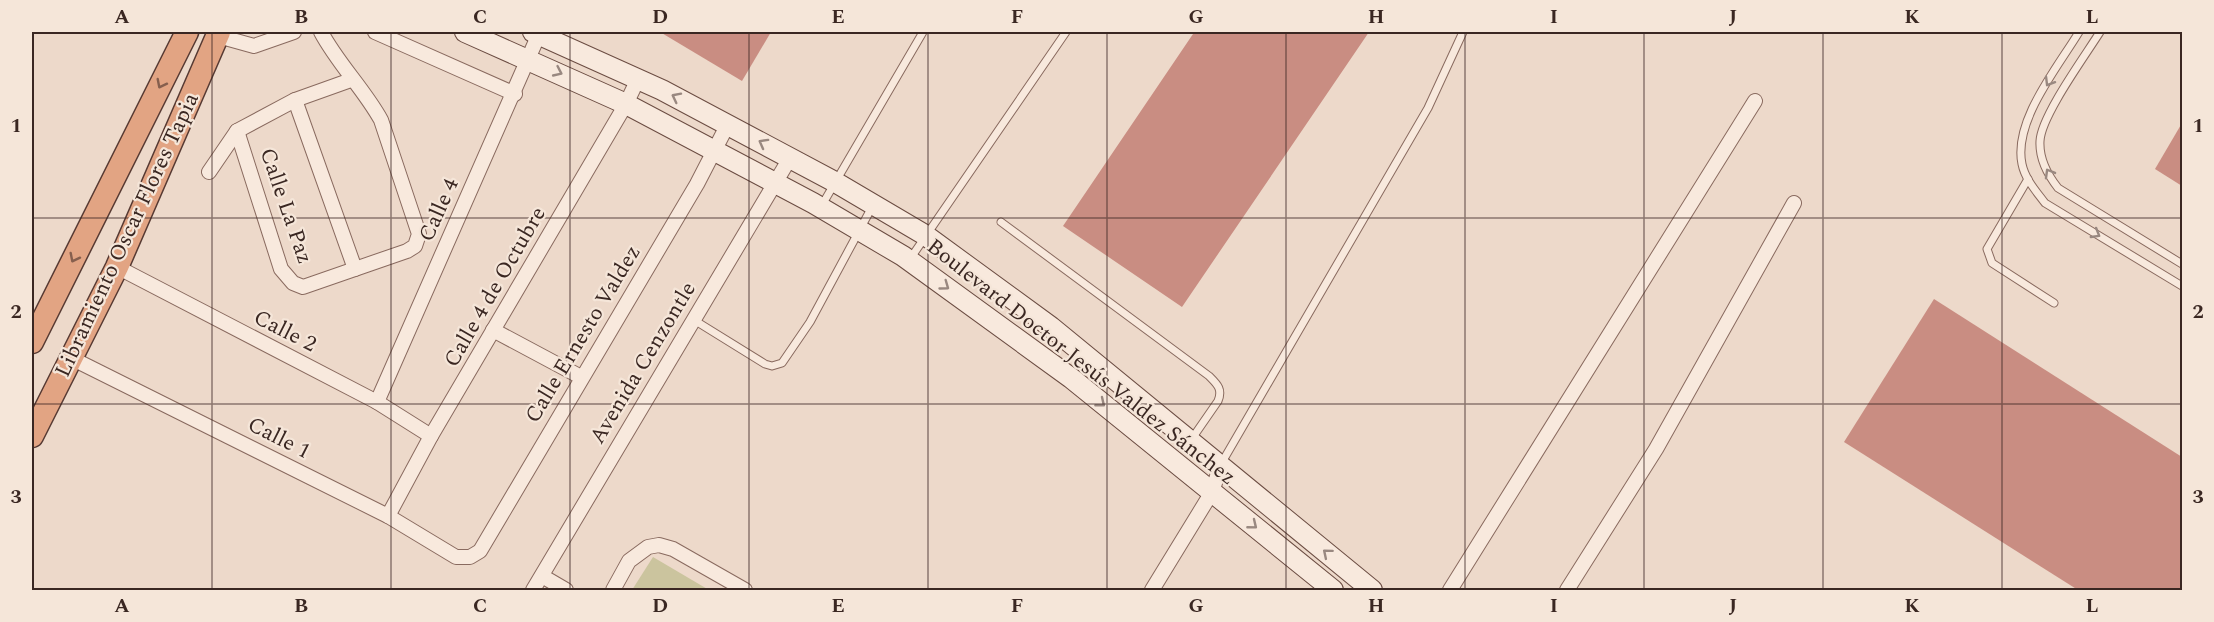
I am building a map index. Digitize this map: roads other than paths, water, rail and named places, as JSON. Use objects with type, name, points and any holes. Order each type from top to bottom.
[{"type":"highway","name":"Libramiento Oscar Flores Tapia","points":[[32,342],[187,32]]},
{"type":"highway","name":"Libramiento Oscar Flores Tapia","points":[[32,436],[117,267],[218,34]]},
{"type":"main road","name":"Boulevard Doctor Jesús Valdez Sánchez","points":[[465,32],[529,58],[626,104],[821,208],[909,260],[1071,378],[1333,591]]},
{"type":"main road","name":"Boulevard Doctor Jesús Valdez Sánchez","points":[[536,33],[638,79],[728,124],[835,182],[925,236],[1051,327],[1221,464],[1372,591]]},
{"type":"street","points":[[218,34],[254,46],[294,32]]},
{"type":"street","points":[[295,100],[356,269],[416,246],[418,234],[381,120],[372,103],[351,80],[321,32]]},
{"type":"street","points":[[375,32],[515,94]]},
{"type":"street","name":"Calle 4","points":[[377,402],[515,94],[536,33]]},
{"type":"street","name":"Calle 4 de Octubre","points":[[388,516],[431,436],[626,104],[638,79]]},
{"type":"street","points":[[209,172],[237,131],[295,100],[351,80]]},
{"type":"street","points":[[1450,591],[1755,101]]},
{"type":"street","name":"Calle Ernesto Valdez","points":[[466,558],[480,551],[697,184],[728,124]]},
{"type":"street","name":"Calle La Paz","points":[[237,131],[281,269],[293,283],[303,287],[356,269]]},
{"type":"street","name":"Avenida Cenzontle","points":[[533,591],[790,158]]},
{"type":"street","points":[[1568,591],[1656,449],[1794,203]]},
{"type":"street","name":"Calle 2","points":[[117,267],[377,402],[431,436]]},
{"type":"street","points":[[493,330],[581,377]]},
{"type":"street","name":"Calle 1","points":[[71,358],[388,516],[456,557],[466,558]]},
{"type":"street","points":[[1152,591],[1212,492],[1221,464]]},
{"type":"street","points":[[613,591],[629,561],[648,547],[659,545],[673,549],[746,591]]},
{"type":"street","points":[[542,576],[566,591]]},
{"type":"lane","points":[[821,208],[923,32]]},
{"type":"lane","points":[[909,260],[1066,32]]},
{"type":"lane","points":[[1221,464],[1428,108],[1463,32]]},
{"type":"lane","points":[[2079,32],[2030,114],[2020,137],[2022,164],[2028,179],[2045,203],[2182,286]]},
{"type":"lane","points":[[2100,32],[2042,127],[2041,158],[2058,188],[2182,264]]},
{"type":"lane","points":[[2028,179],[1987,249],[1988,255],[1992,263],[2054,303]]},
{"type":"lane","points":[[694,320],[765,364],[772,366],[782,363],[810,322],[873,205]]},
{"type":"lane","points":[[1001,222],[1209,376],[1218,386],[1221,394],[1218,401],[1191,440]]}]
